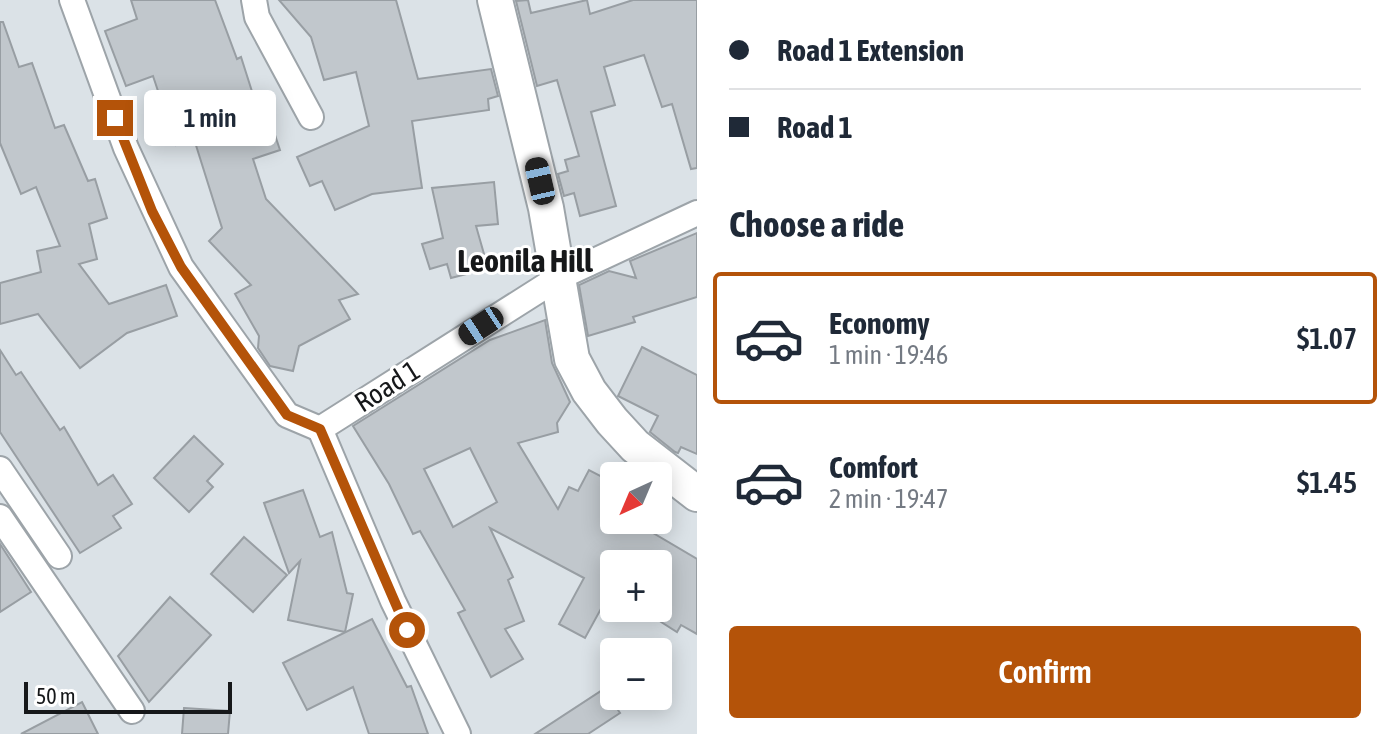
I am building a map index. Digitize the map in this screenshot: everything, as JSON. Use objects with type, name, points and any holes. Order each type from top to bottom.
[{"type":"street","points":[[72,0],[126,148],[181,267],[287,415],[320,429],[393,601],[458,734]]},
{"type":"street","points":[[254,0],[257,17],[311,117]]},
{"type":"street","points":[[495,0],[546,208],[572,359],[589,391],[635,446],[697,494]]},
{"type":"street","name":"Road 1","points":[[320,429],[558,278],[697,213]]},
{"type":"street","points":[[0,469],[59,556]]},
{"type":"street","points":[[0,517],[132,711]]},
{"type":"building","points":[[131,0],[215,0],[237,59],[241,57],[263,126],[271,123],[280,150],[253,159],[266,199],[358,294],[339,300],[350,319],[299,346],[293,371],[270,366],[258,348],[259,336],[235,294],[251,285],[209,241],[222,228],[194,139],[176,145],[153,76],[126,86],[105,31],[137,19]]},
{"type":"building","points":[[279,0],[396,0],[418,79],[491,69],[498,96],[488,99],[489,110],[412,121],[422,188],[372,194],[335,210],[322,181],[310,186],[297,157],[369,126],[356,72],[324,80],[311,37]]},
{"type":"building","points":[[528,0],[531,13],[587,0],[590,14],[633,0],[697,0],[697,168],[691,169],[672,104],[662,107],[644,55],[604,67],[615,105],[591,112],[616,206],[580,216],[574,193],[564,196],[558,174],[568,171],[565,160],[579,156],[557,80],[537,86],[516,1]]},
{"type":"building","points":[[0,22],[3,22],[19,67],[32,63],[55,128],[64,125],[88,181],[95,179],[107,218],[89,224],[97,259],[79,264],[109,304],[166,285],[177,316],[127,333],[80,368],[38,314],[0,324],[0,283],[41,272],[37,251],[60,246],[36,187],[21,194],[0,143]]},
{"type":"building","points":[[494,182],[498,224],[476,226],[484,254],[473,256],[478,271],[451,278],[447,264],[430,269],[422,244],[443,238],[432,188]]},
{"type":"building","points":[[697,233],[697,297],[633,317],[635,322],[588,336],[579,285],[609,271],[636,278],[630,261]]},
{"type":"building","points":[[545,320],[552,363],[570,402],[557,423],[558,432],[518,443],[558,509],[569,487],[578,491],[589,470],[600,476],[600,534],[655,534],[697,559],[697,634],[681,625],[677,632],[661,622],[672,622],[672,550],[600,550],[600,611],[585,638],[559,624],[584,578],[490,528],[513,577],[508,580],[524,621],[505,629],[523,659],[491,677],[458,613],[465,610],[420,531],[413,534],[389,484],[353,426],[490,340]],"holes":[[[470,448],[497,502],[453,527],[424,469]]]},
{"type":"building","points":[[642,347],[697,375],[697,454],[681,447],[678,453],[675,452],[650,432],[658,416],[618,396]]},
{"type":"building","points":[[0,350],[16,375],[21,372],[60,430],[64,427],[98,485],[113,475],[132,504],[113,516],[121,528],[80,553],[0,432]]},
{"type":"building","points":[[194,436],[223,464],[207,481],[213,487],[189,512],[154,478]]},
{"type":"building","points":[[303,490],[320,537],[332,532],[347,593],[353,594],[345,632],[288,620],[300,561],[289,573],[264,503]]},
{"type":"building","points":[[244,537],[287,575],[253,612],[211,574]]},
{"type":"building","points":[[0,544],[31,592],[0,612]]},
{"type":"building","points":[[170,597],[211,635],[149,702],[118,656]]},
{"type":"building","points":[[372,619],[407,687],[411,686],[428,734],[369,734],[353,687],[307,710],[283,663]]},
{"type":"building","points":[[600,692],[600,710],[618,710],[620,713],[588,734],[535,734]]},
{"type":"building","points":[[82,702],[98,734],[21,734]]},
{"type":"building","points":[[184,708],[230,711],[228,734],[182,734]]},
{"type":"district","name":"Leonila Hill","points":[[525,261]]},
{"type":"route","points":[[115,118],[152,211],[181,267],[287,415],[320,429],[407,630]]}]
